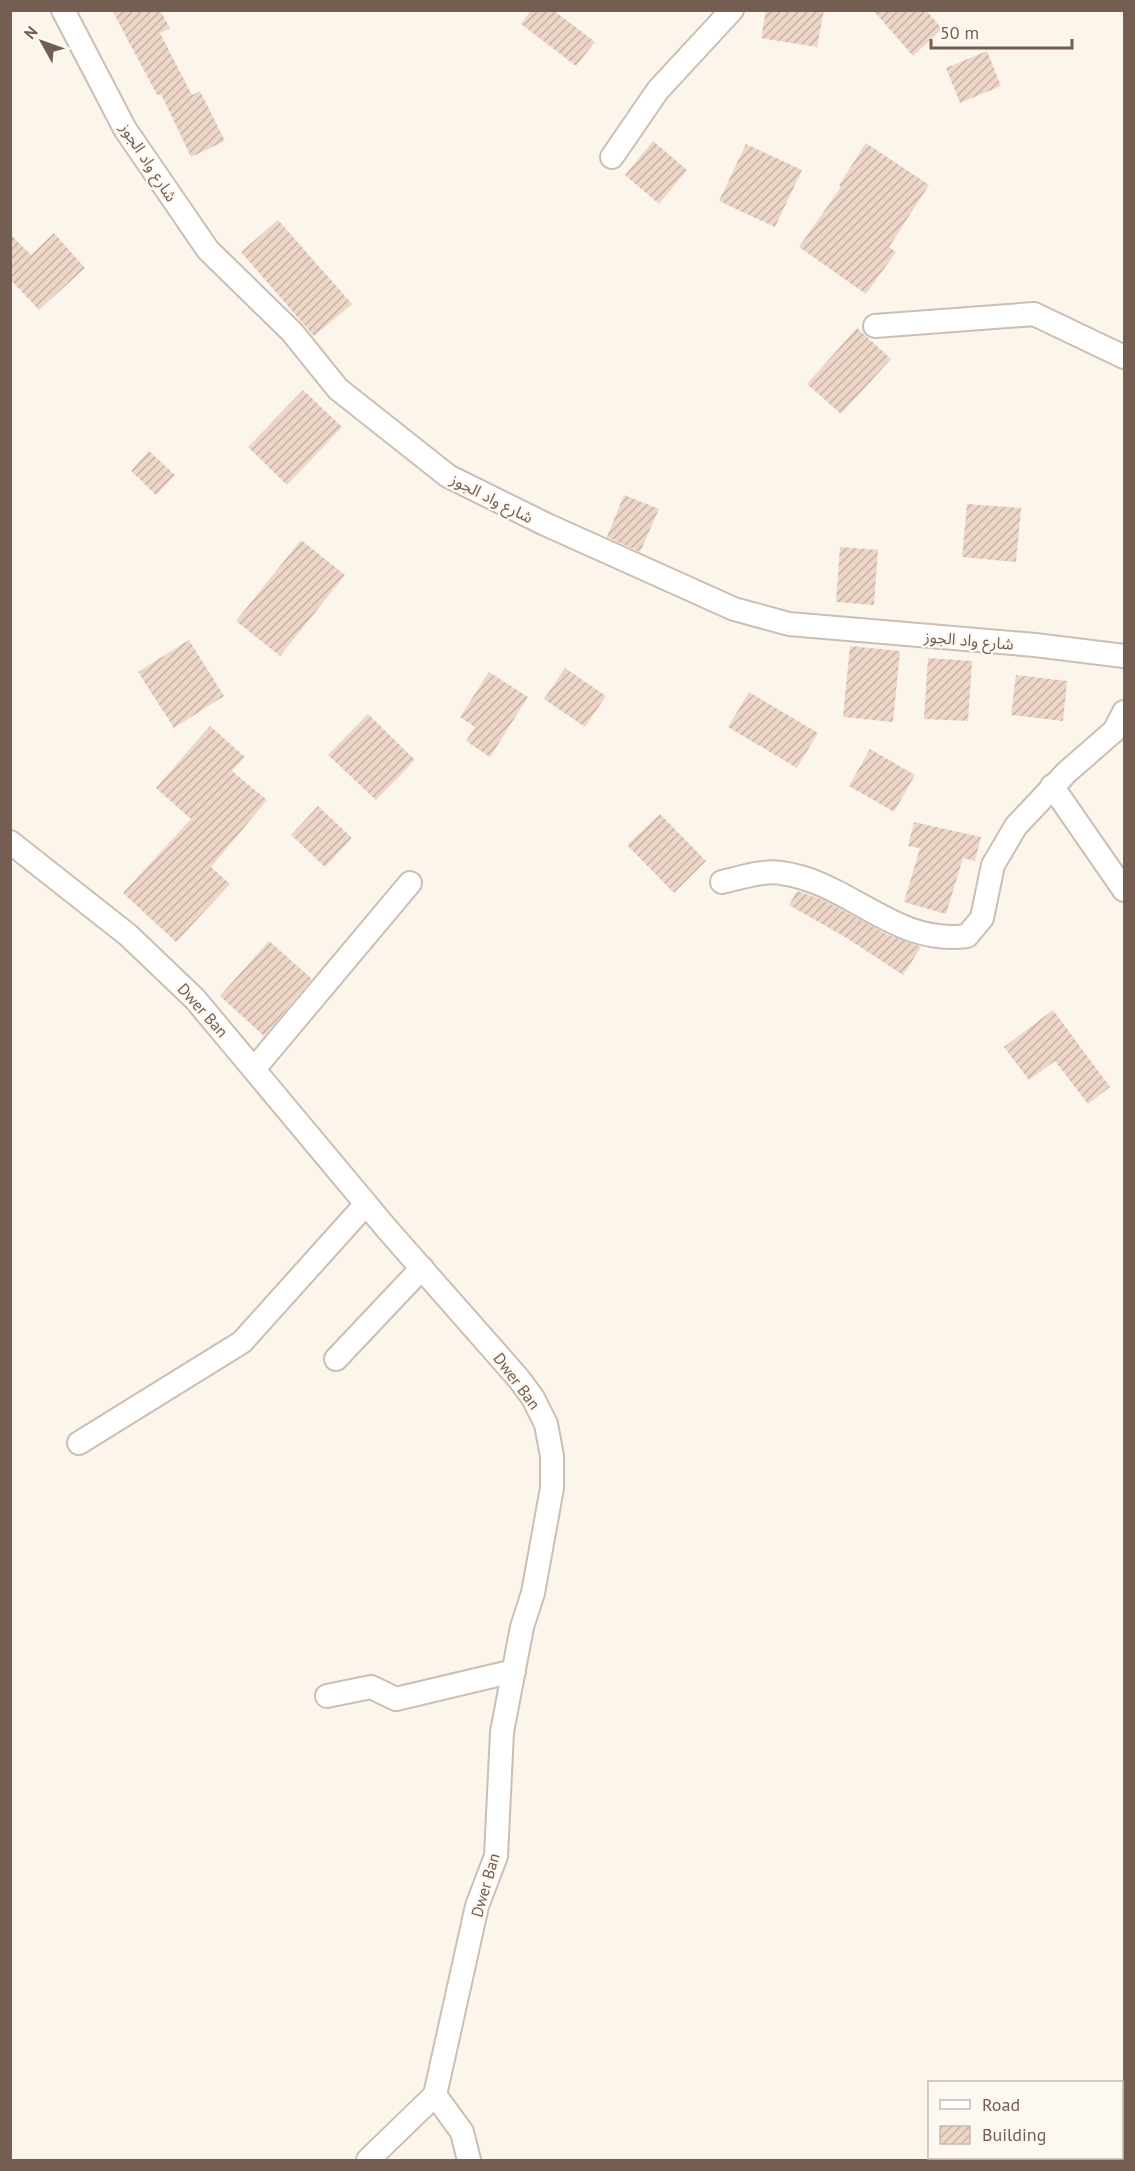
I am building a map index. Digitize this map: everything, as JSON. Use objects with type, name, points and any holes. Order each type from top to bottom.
[{"type":"street","name":"شارع واد الجوز","points":[[63,10],[125,129],[208,250],[292,332],[338,389],[448,476],[545,524],[734,609],[789,624],[1035,645],[1125,656]]},
{"type":"street","points":[[612,157],[658,90],[732,10]]},
{"type":"street","points":[[875,326],[1034,314],[1125,357]]},
{"type":"street","points":[[722,882],[779,872],[809,879],[841,892],[901,927],[923,936],[945,939],[967,936],[982,918],[993,865],[1016,826],[1053,786],[1114,731],[1125,712]]},
{"type":"street","points":[[1053,786],[1125,890]]},
{"type":"street","name":"Dwer Ban","points":[[10,842],[154,959],[195,999],[366,1204],[528,1391],[546,1424],[553,1466],[551,1496],[533,1593],[522,1627],[499,1751],[496,1856],[477,1906],[435,2095]]},
{"type":"street","points":[[254,1069],[410,883]]},
{"type":"street","points":[[79,1443],[242,1342],[366,1204]]},
{"type":"street","points":[[336,1359],[422,1268]]},
{"type":"street","points":[[327,1696],[371,1687],[396,1699],[514,1671]]},
{"type":"street","points":[[368,2160],[435,2095],[462,2132],[469,2160]]},
{"type":"building","points":[[112,10],[160,10],[170,28],[160,33],[192,95],[200,91],[225,141],[191,157],[161,94],[157,95]]},
{"type":"building","points":[[531,10],[553,10],[595,42],[576,66],[521,24]]},
{"type":"building","points":[[766,10],[824,10],[817,47],[761,38]]},
{"type":"building","points":[[873,10],[926,10],[942,29],[913,56]]},
{"type":"building","points":[[987,51],[1001,86],[960,103],[946,68]]},
{"type":"building","points":[[653,141],[687,170],[659,204],[625,175]]},
{"type":"building","points":[[866,143],[929,185],[889,247],[896,252],[866,294],[799,247],[841,187],[839,185]]},
{"type":"building","points":[[746,144],[802,170],[775,227],[719,201]]},
{"type":"building","points":[[278,220],[352,304],[314,336],[241,252]]},
{"type":"building","points":[[54,233],[85,268],[39,310],[10,279],[10,234],[31,255]]},
{"type":"building","points":[[857,328],[891,359],[841,414],[807,384]]},
{"type":"building","points":[[303,390],[342,427],[287,485],[248,447]]},
{"type":"building","points":[[149,451],[175,475],[156,495],[131,471]]},
{"type":"building","points":[[624,495],[659,509],[640,552],[607,537]]},
{"type":"building","points":[[967,504],[1021,508],[1016,562],[962,557]]},
{"type":"building","points":[[301,540],[345,575],[280,656],[236,621]]},
{"type":"building","points":[[840,547],[878,550],[874,605],[836,602]]},
{"type":"building","points":[[189,640],[224,696],[174,728],[138,672]]},
{"type":"building","points":[[850,646],[900,651],[893,722],[843,717]]},
{"type":"building","points":[[928,658],[972,661],[968,721],[924,719]]},
{"type":"building","points":[[565,668],[606,696],[585,727],[544,699]]},
{"type":"building","points":[[489,672],[528,697],[490,757],[466,741],[475,727],[460,717]]},
{"type":"building","points":[[1016,675],[1067,681],[1063,721],[1011,715]]},
{"type":"building","points":[[749,692],[818,733],[797,768],[728,727]]},
{"type":"building","points":[[368,714],[415,760],[376,800],[328,755]]},
{"type":"building","points":[[210,726],[245,757],[232,771],[267,800],[211,867],[230,884],[176,942],[123,893],[191,819],[156,788]]},
{"type":"building","points":[[870,749],[915,775],[894,812],[849,786]]},
{"type":"building","points":[[318,806],[352,838],[325,867],[291,835]]},
{"type":"building","points":[[660,814],[706,861],[674,893],[627,845]]},
{"type":"building","points":[[914,822],[981,837],[975,861],[963,858],[946,914],[904,902],[920,848],[908,846]]},
{"type":"building","points":[[797,891],[823,900],[888,935],[921,947],[903,975],[845,937],[789,905]]},
{"type":"building","points":[[269,941],[312,979],[264,1036],[220,996]]},
{"type":"building","points":[[1053,1010],[1110,1087],[1088,1104],[1055,1061],[1029,1080],[1004,1047]]}]
